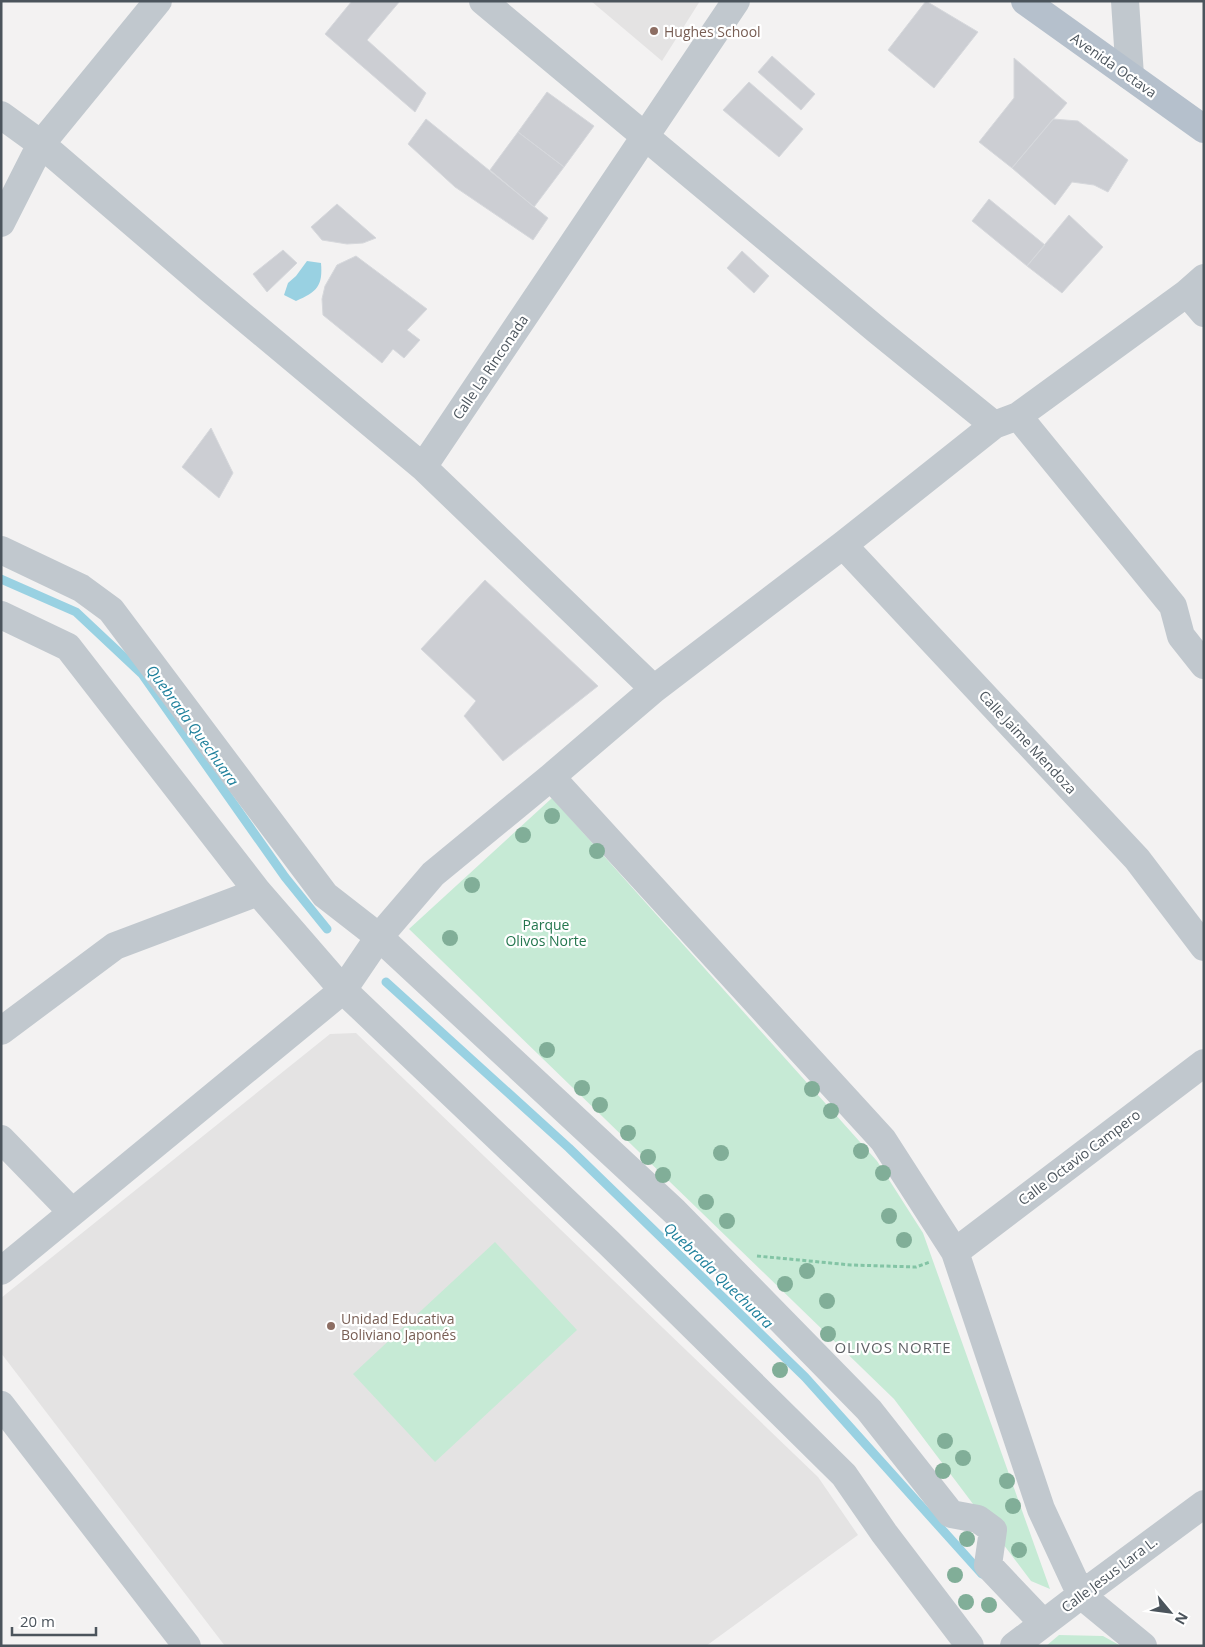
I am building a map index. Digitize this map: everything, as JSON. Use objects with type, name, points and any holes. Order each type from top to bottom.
[{"type":"main road","name":"Avenida Octava","points":[[1025,1],[1204,129]]},
{"type":"street","points":[[1,223],[41,144],[158,1]]},
{"type":"street","points":[[483,1],[878,332],[1006,420],[1173,606],[1181,636],[1204,665]]},
{"type":"street","name":"Calle La Rinconada","points":[[423,467],[736,1]]},
{"type":"street","points":[[1125,1],[1130,76]]},
{"type":"street","points":[[1,115],[41,144],[210,289],[423,467],[654,689]]},
{"type":"street","points":[[1,1271],[343,990],[379,937],[433,874],[654,689],[1006,420],[1198,295]]},
{"type":"street","name":"Calle Jaime Mendoza","points":[[843,545],[1137,859],[1204,947]]},
{"type":"street","points":[[1,550],[81,588],[111,610],[325,894],[379,937],[674,1211],[869,1410],[951,1514],[978,1519],[993,1530],[988,1564],[1043,1623]]},
{"type":"street","points":[[1,615],[68,647],[258,892],[343,990],[609,1243],[844,1475],[884,1533],[970,1646]]},
{"type":"street","points":[[551,777],[883,1140],[955,1252],[1041,1509],[1081,1594],[1143,1646]]},
{"type":"street","points":[[1,1031],[115,946],[258,892]]},
{"type":"street","name":"Calle Octavio Campero","points":[[955,1252],[1204,1063]]},
{"type":"street","points":[[1,1139],[72,1212]]},
{"type":"street","points":[[1,1405],[187,1646]]},
{"type":"street","name":"Calle Jesus Lara L.","points":[[1014,1646],[1081,1594],[1204,1504]]},
{"type":"path","points":[[714,1253],[851,1265],[916,1267],[955,1252]]},
{"type":"shaded area","name":"Hughes School","points":[[591,1],[700,1],[662,61]]},
{"type":"shaded area","name":"Unidad Educativa Boliviano Japonés","points":[[356,1033],[818,1477],[858,1535],[706,1646],[225,1646],[1,1353],[1,1298],[330,1034]]},
{"type":"green space","name":"Parque Olivos Norte","points":[[552,798],[877,1161],[923,1233],[1050,1589],[1031,1581],[894,1399],[409,929]]},
{"type":"green space","points":[[495,1242],[577,1330],[435,1462],[353,1374]]},
{"type":"green space","points":[[1059,1635],[1103,1636],[1121,1646],[1046,1646]]},
{"type":"water","points":[[307,261],[321,263],[320,283],[314,291],[296,301],[284,295],[288,283]]},
{"type":"building","points":[[352,1],[400,1],[367,40],[426,93],[415,112],[325,34]]},
{"type":"building","points":[[926,1],[978,32],[934,88],[888,50]]},
{"type":"building","points":[[772,56],[815,94],[801,110],[758,72]]},
{"type":"building","points":[[1014,58],[1067,103],[1012,168],[979,142],[1014,98]]},
{"type":"building","points":[[749,82],[803,129],[779,157],[723,110]]},
{"type":"building","points":[[547,92],[594,126],[564,167],[518,132]]},
{"type":"building","points":[[426,119],[548,218],[533,240],[455,187],[408,144]]},
{"type":"building","points":[[1053,119],[1078,121],[1128,160],[1108,192],[1094,185],[1072,182],[1055,205],[1012,168]]},
{"type":"building","points":[[518,132],[564,167],[534,207],[490,170]]},
{"type":"building","points":[[989,199],[1045,245],[1027,266],[972,221]]},
{"type":"building","points":[[337,204],[376,238],[363,243],[347,244],[322,240],[311,227]]},
{"type":"building","points":[[1069,215],[1103,247],[1062,293],[1027,266]]},
{"type":"building","points":[[283,250],[297,263],[267,292],[253,274]]},
{"type":"building","points":[[742,251],[769,276],[754,293],[727,268]]},
{"type":"building","points":[[356,256],[427,309],[407,330],[420,340],[404,358],[393,349],[382,363],[323,315],[322,299],[325,286],[337,265]]},
{"type":"building","points":[[211,428],[233,473],[219,498],[182,467]]},
{"type":"building","points":[[485,580],[598,686],[503,761],[464,716],[476,701],[421,649]]},
{"type":"waterway","name":"Quebrada Quechuara","points":[[1,579],[76,612],[142,674],[285,877],[327,929]]},
{"type":"waterway","name":"Quebrada Quechuara","points":[[386,982],[569,1148],[805,1377],[982,1574]]},
{"type":"place","name":"Hughes School","points":[[654,31]]},
{"type":"place","name":"Unidad Educativa Boliviano Japonés","points":[[331,1326]]},
{"type":"district","name":"OLIVOS NORTE","points":[[893,1347]]}]
